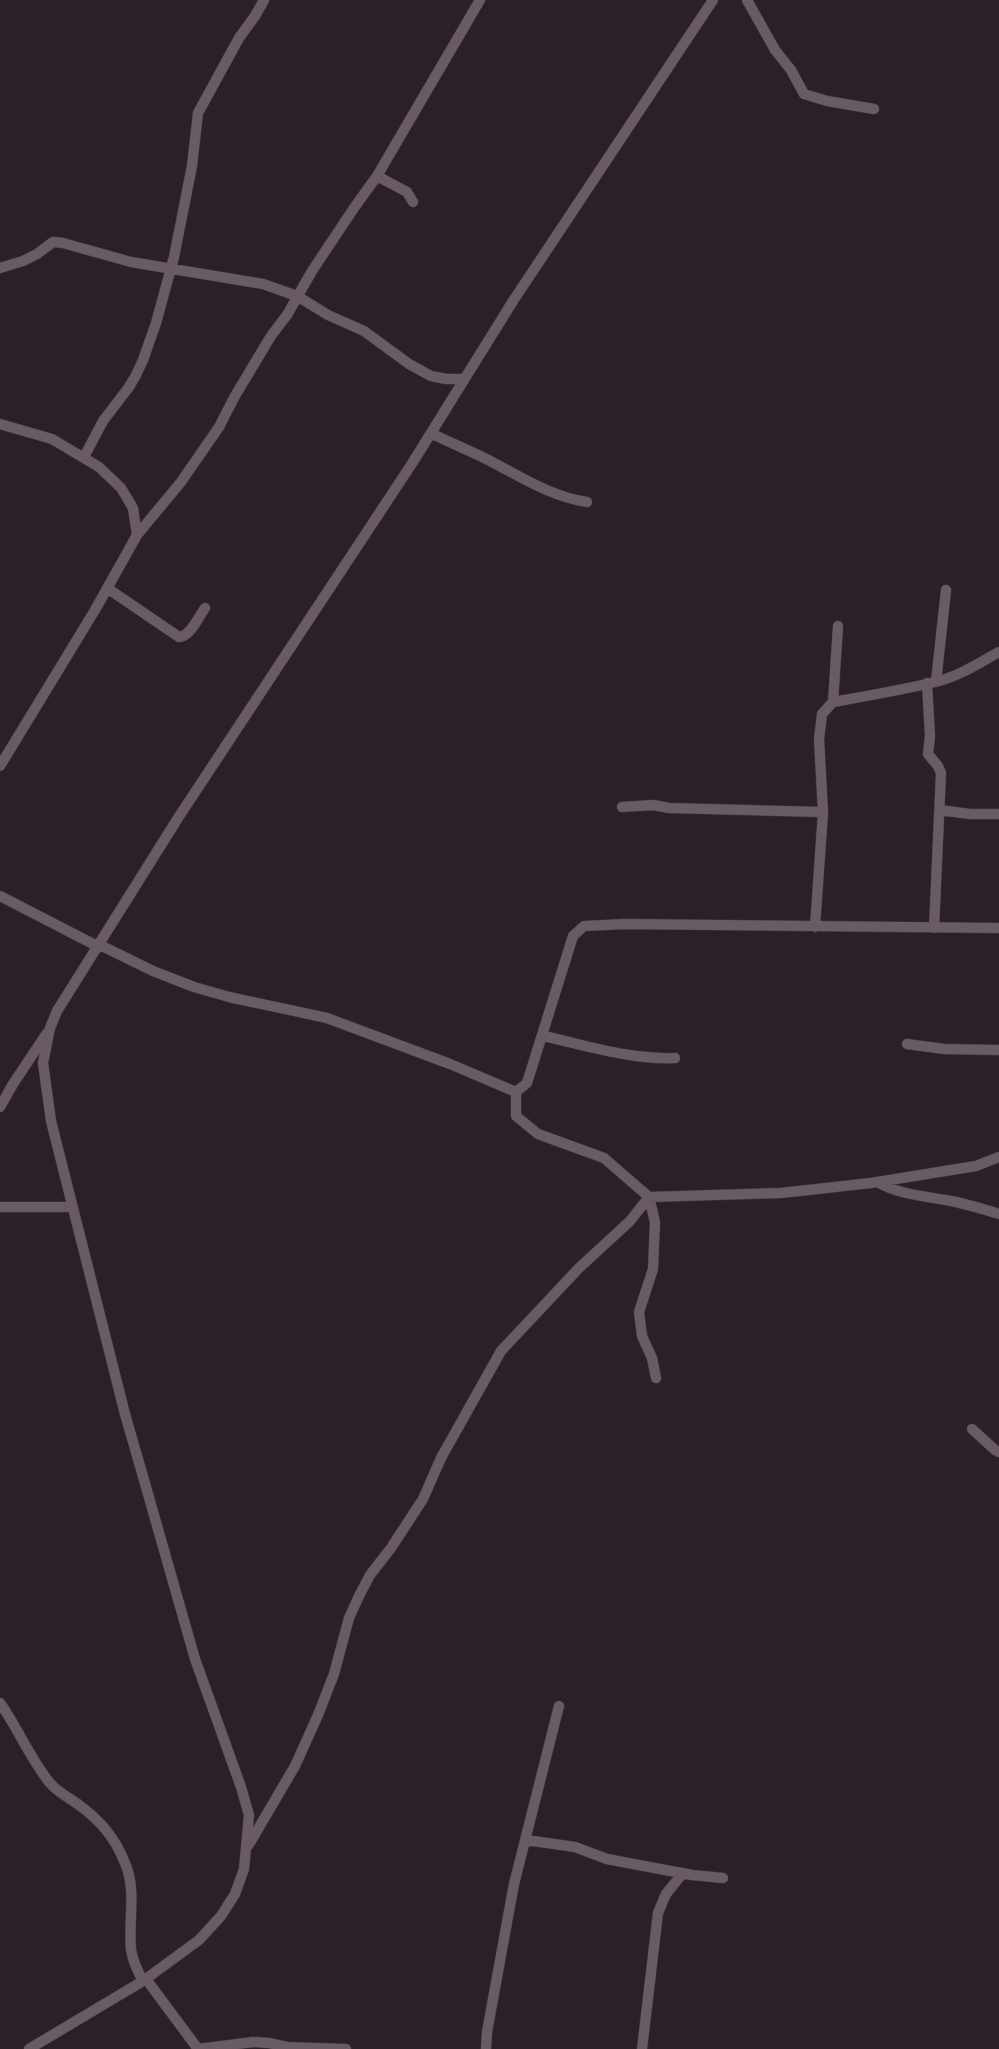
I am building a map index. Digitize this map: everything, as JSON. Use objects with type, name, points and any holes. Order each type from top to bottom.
[{"type":"street","points":[[0,766],[138,535],[181,482],[219,427],[235,396],[297,296],[354,208],[377,176],[480,0]]},
{"type":"street","points":[[29,2049],[145,1980],[190,1948],[221,1916],[235,1894],[244,1869],[249,1815],[241,1787],[196,1658],[125,1414],[72,1207],[51,1121],[45,1080],[43,1063],[50,1028],[57,1011],[100,946],[178,818],[431,433],[464,379],[602,165],[713,0]]},
{"type":"street","points":[[747,0],[775,50],[791,70],[804,94],[827,101],[874,109]]},
{"type":"street","points":[[84,457],[103,421],[129,387],[144,360],[172,268],[192,166],[198,113],[259,2]]},
{"type":"street","points":[[377,176],[407,192],[413,202]]},
{"type":"street","points":[[0,268],[23,261],[37,254],[53,242],[70,243],[131,262],[263,284],[297,296],[328,315],[364,331],[409,364],[431,376],[446,379],[464,379]]},
{"type":"street","points":[[0,424],[52,438],[99,467],[121,488],[133,508],[138,535]]},
{"type":"street","points":[[431,433],[541,488],[576,500],[587,502]]},
{"type":"street","points":[[107,588],[179,637],[183,637],[188,633],[205,608]]},
{"type":"street","points":[[934,928],[941,773],[928,754],[932,683],[946,590]]},
{"type":"street","points":[[833,702],[838,626]]},
{"type":"street","points":[[815,927],[823,812],[819,738],[822,714],[833,702],[932,683],[970,669],[999,652]]},
{"type":"street","points":[[622,807],[653,805],[669,808],[823,812]]},
{"type":"street","points":[[940,810],[970,814],[999,814]]},
{"type":"street","points":[[0,896],[152,971],[194,987],[229,997],[327,1018],[450,1064],[516,1092]]},
{"type":"street","points":[[516,1092],[527,1083],[543,1036],[573,936],[584,926],[626,924],[999,928]]},
{"type":"street","points":[[0,1107],[12,1084],[50,1028]]},
{"type":"street","points":[[543,1036],[618,1053],[659,1059],[675,1058]]},
{"type":"street","points":[[907,1044],[944,1049],[999,1050]]},
{"type":"street","points":[[516,1092],[516,1116],[538,1134],[604,1158],[649,1197],[655,1222],[653,1269],[639,1312],[642,1336],[652,1358],[656,1378]]},
{"type":"street","points":[[247,1848],[295,1766],[318,1715],[334,1674],[349,1618],[359,1596],[370,1575],[391,1548],[423,1499],[441,1458],[501,1351],[579,1268],[630,1221],[649,1197],[781,1192],[877,1182],[976,1166],[999,1157]]},
{"type":"street","points":[[877,1182],[890,1189],[905,1194],[952,1201],[999,1214]]},
{"type":"street","points":[[0,1207],[72,1207]]},
{"type":"street","points":[[972,1429],[999,1452]]},
{"type":"street","points":[[0,1703],[13,1721],[39,1769],[51,1784],[102,1825],[116,1842],[130,1876],[131,1951],[137,1969],[198,2049],[253,2042],[269,2043],[287,2047],[346,2049]]},
{"type":"street","points":[[486,2049],[487,2032],[514,1884],[559,1706]]},
{"type":"street","points":[[526,1840],[575,1847],[607,1858],[683,1873],[723,1878]]},
{"type":"street","points":[[642,2049],[658,1913],[666,1894],[683,1873]]}]
